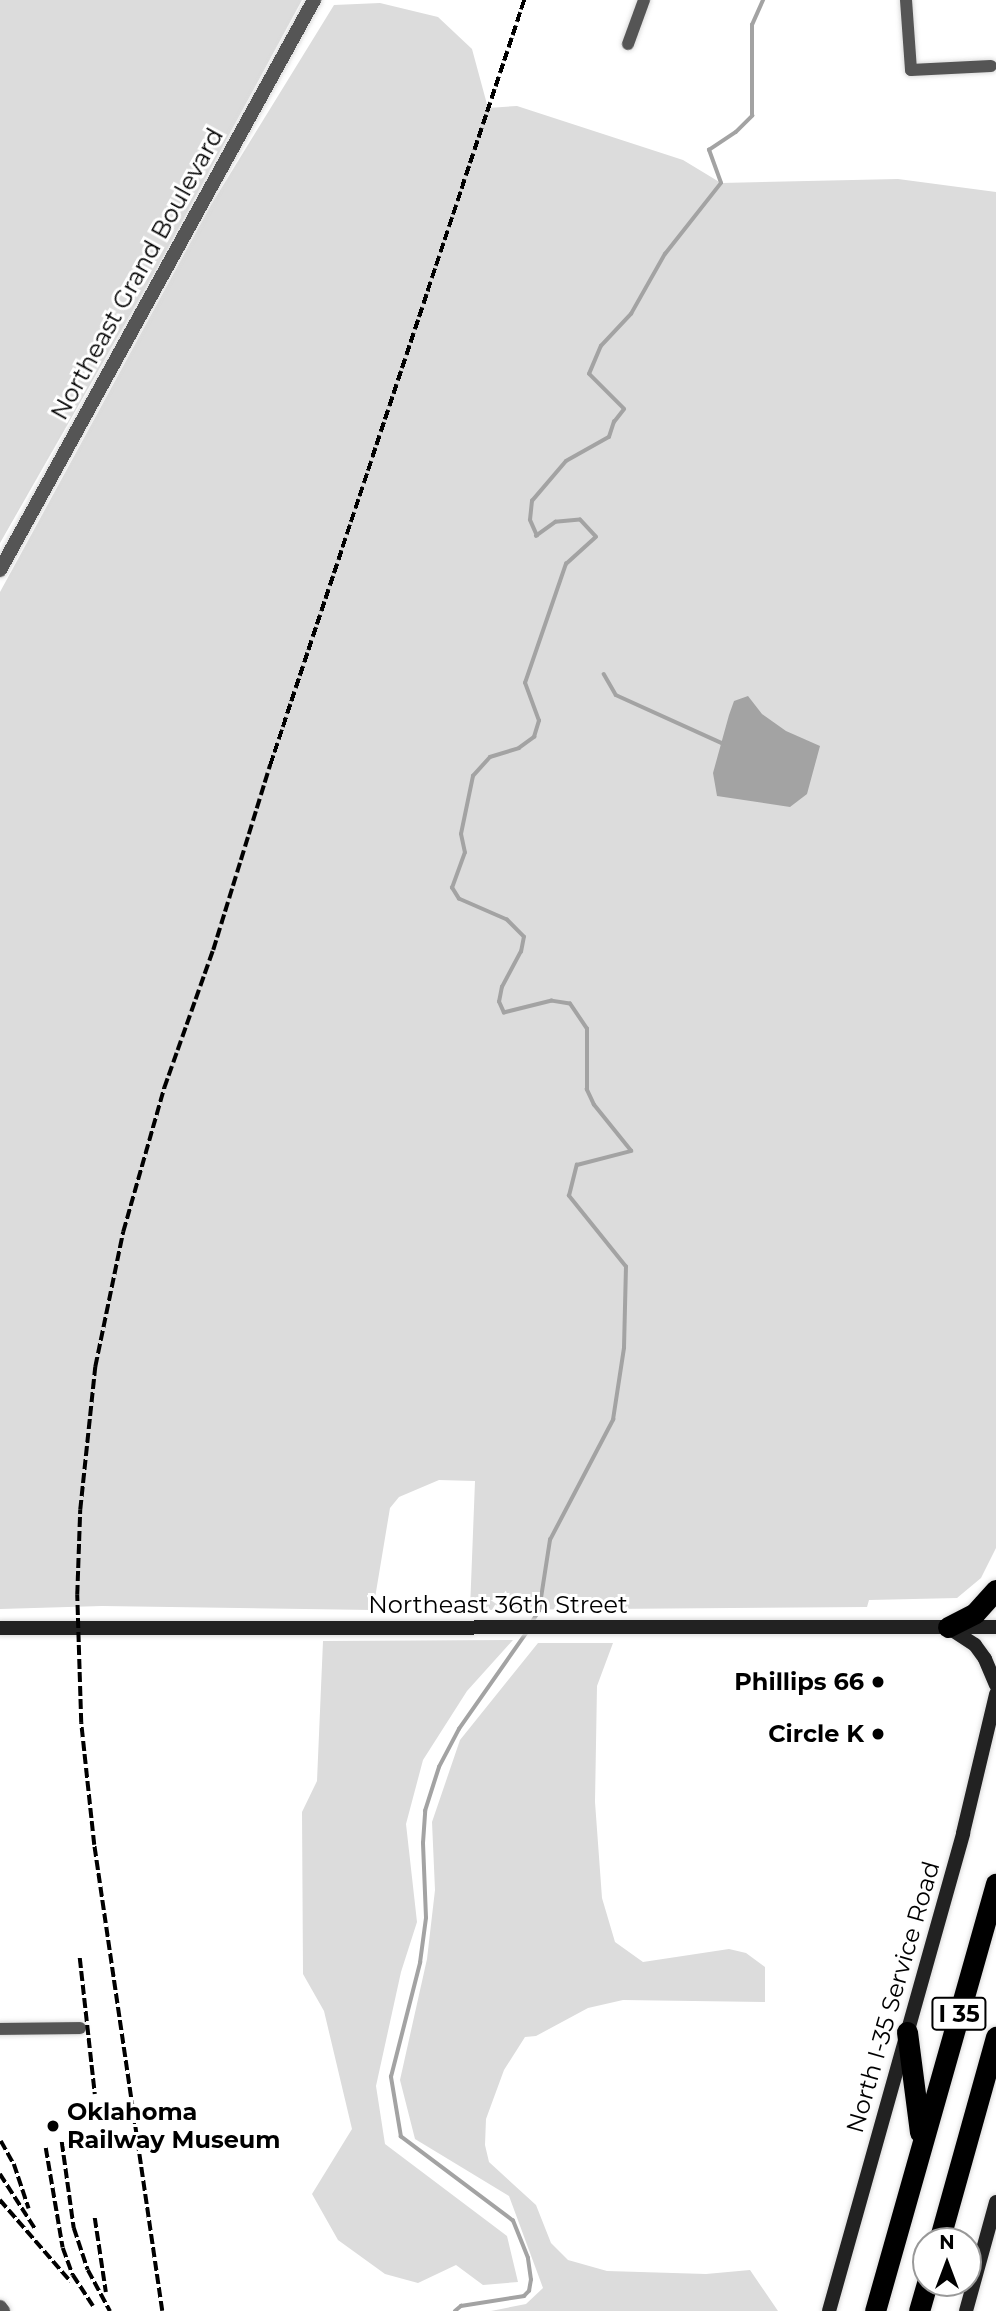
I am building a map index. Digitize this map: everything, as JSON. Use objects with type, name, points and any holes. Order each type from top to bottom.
[{"type":"highway","points":[[948,1627],[975,1613],[996,1590]]},
{"type":"highway","name":"I 35","points":[[875,2311],[996,1884]]},
{"type":"highway","points":[[907,2032],[921,2144]]},
{"type":"highway","name":"I 35","points":[[943,2227],[996,2037]]},
{"type":"main road","points":[[948,1627],[975,1645],[985,1659],[996,1685]]},
{"type":"main road","name":"Northeast 36th Street","points":[[0,1628],[996,1627]]},
{"type":"main road","name":"North I-35 Service Road","points":[[829,2311],[976,1785],[996,1694]]},
{"type":"main road","points":[[965,2311],[996,2202]]},
{"type":"street","name":"Northeast Grand Boulevard","points":[[0,570],[314,0]]},
{"type":"street","points":[[628,44],[644,0]]},
{"type":"street","points":[[906,0],[911,70],[991,66]]},
{"type":"street","points":[[0,2029],[80,2028]]},
{"type":"shaded area","points":[[0,0],[302,0],[158,266],[0,543]]},
{"type":"shaded area","points":[[380,3],[438,17],[472,49],[488,108],[517,106],[683,160],[721,183],[898,179],[996,192],[996,1548],[981,1578],[957,1598],[869,1600],[867,1607],[470,1610],[475,1481],[439,1480],[399,1497],[390,1508],[373,1610],[102,1606],[0,1609],[0,592],[211,205],[334,5]]},
{"type":"shaded area","points":[[748,696],[762,714],[786,731],[820,746],[807,794],[790,807],[717,796],[713,773],[729,715],[734,701]]},
{"type":"shaded area","points":[[513,1640],[467,1691],[423,1760],[406,1824],[417,1922],[401,1972],[376,2086],[385,2144],[507,2236],[518,2282],[483,2285],[456,2265],[418,2283],[385,2274],[338,2240],[312,2194],[352,2129],[324,2011],[303,1974],[302,1812],[317,1781],[323,1641]]},
{"type":"shaded area","points":[[538,1643],[613,1643],[597,1686],[595,1802],[602,1898],[615,1942],[643,1962],[729,1949],[746,1953],[765,1967],[765,2002],[623,2000],[588,2008],[536,2036],[525,2037],[504,2070],[486,2119],[485,2145],[489,2162],[536,2205],[551,2243],[568,2260],[607,2271],[706,2274],[750,2270],[778,2311],[491,2311],[526,2304],[543,2288],[509,2196],[415,2139],[400,2080],[427,1959],[435,1890],[432,1822],[460,1740]]},
{"type":"waterway","points":[[532,1622],[539,1611],[550,1540],[613,1420],[624,1348],[626,1267],[569,1196],[577,1165],[631,1151],[594,1105],[587,1090],[587,1029],[570,1004],[552,1001],[504,1013],[499,1002],[502,987],[521,952],[524,937],[507,920],[459,899],[452,888],[465,853],[461,834],[473,776],[490,757],[519,748],[534,737],[539,721],[525,683],[566,564],[596,537],[580,520],[556,522],[537,536],[530,520],[532,501],[566,461],[609,437],[614,422],[624,409],[589,374],[601,346],[631,314],[665,254],[721,183],[709,150],[736,132],[752,116],[752,25],[763,0]]},
{"type":"waterway","points":[[604,674],[616,695],[722,743]]},
{"type":"waterway","points":[[455,2311],[461,2306],[524,2296],[529,2291],[531,2280],[528,2258],[513,2221],[401,2137],[391,2077],[420,1963],[426,1918],[423,1843],[425,1811],[439,1767],[459,1729],[527,1632]]},
{"type":"railway","points":[[162,2311],[94,1845],[81,1723],[77,1595],[80,1510],[95,1367],[123,1232],[164,1088],[213,950],[270,765],[524,0]]},
{"type":"railway","points":[[80,1958],[95,2094]]},
{"type":"railway","points":[[1,2141],[14,2164],[29,2209]]},
{"type":"railway","points":[[62,2142],[74,2228],[88,2270],[110,2311]]},
{"type":"railway","points":[[46,2148],[63,2248],[73,2275],[93,2306]]},
{"type":"railway","points":[[0,2174],[36,2230]]},
{"type":"railway","points":[[0,2200],[71,2282]]},
{"type":"railway","points":[[95,2218],[106,2292]]},
{"type":"place","name":"Phillips 66","points":[[878,1682]]},
{"type":"place","name":"Circle K","points":[[878,1734]]},
{"type":"place","name":"Oklahoma Railway Museum","points":[[53,2126]]}]
